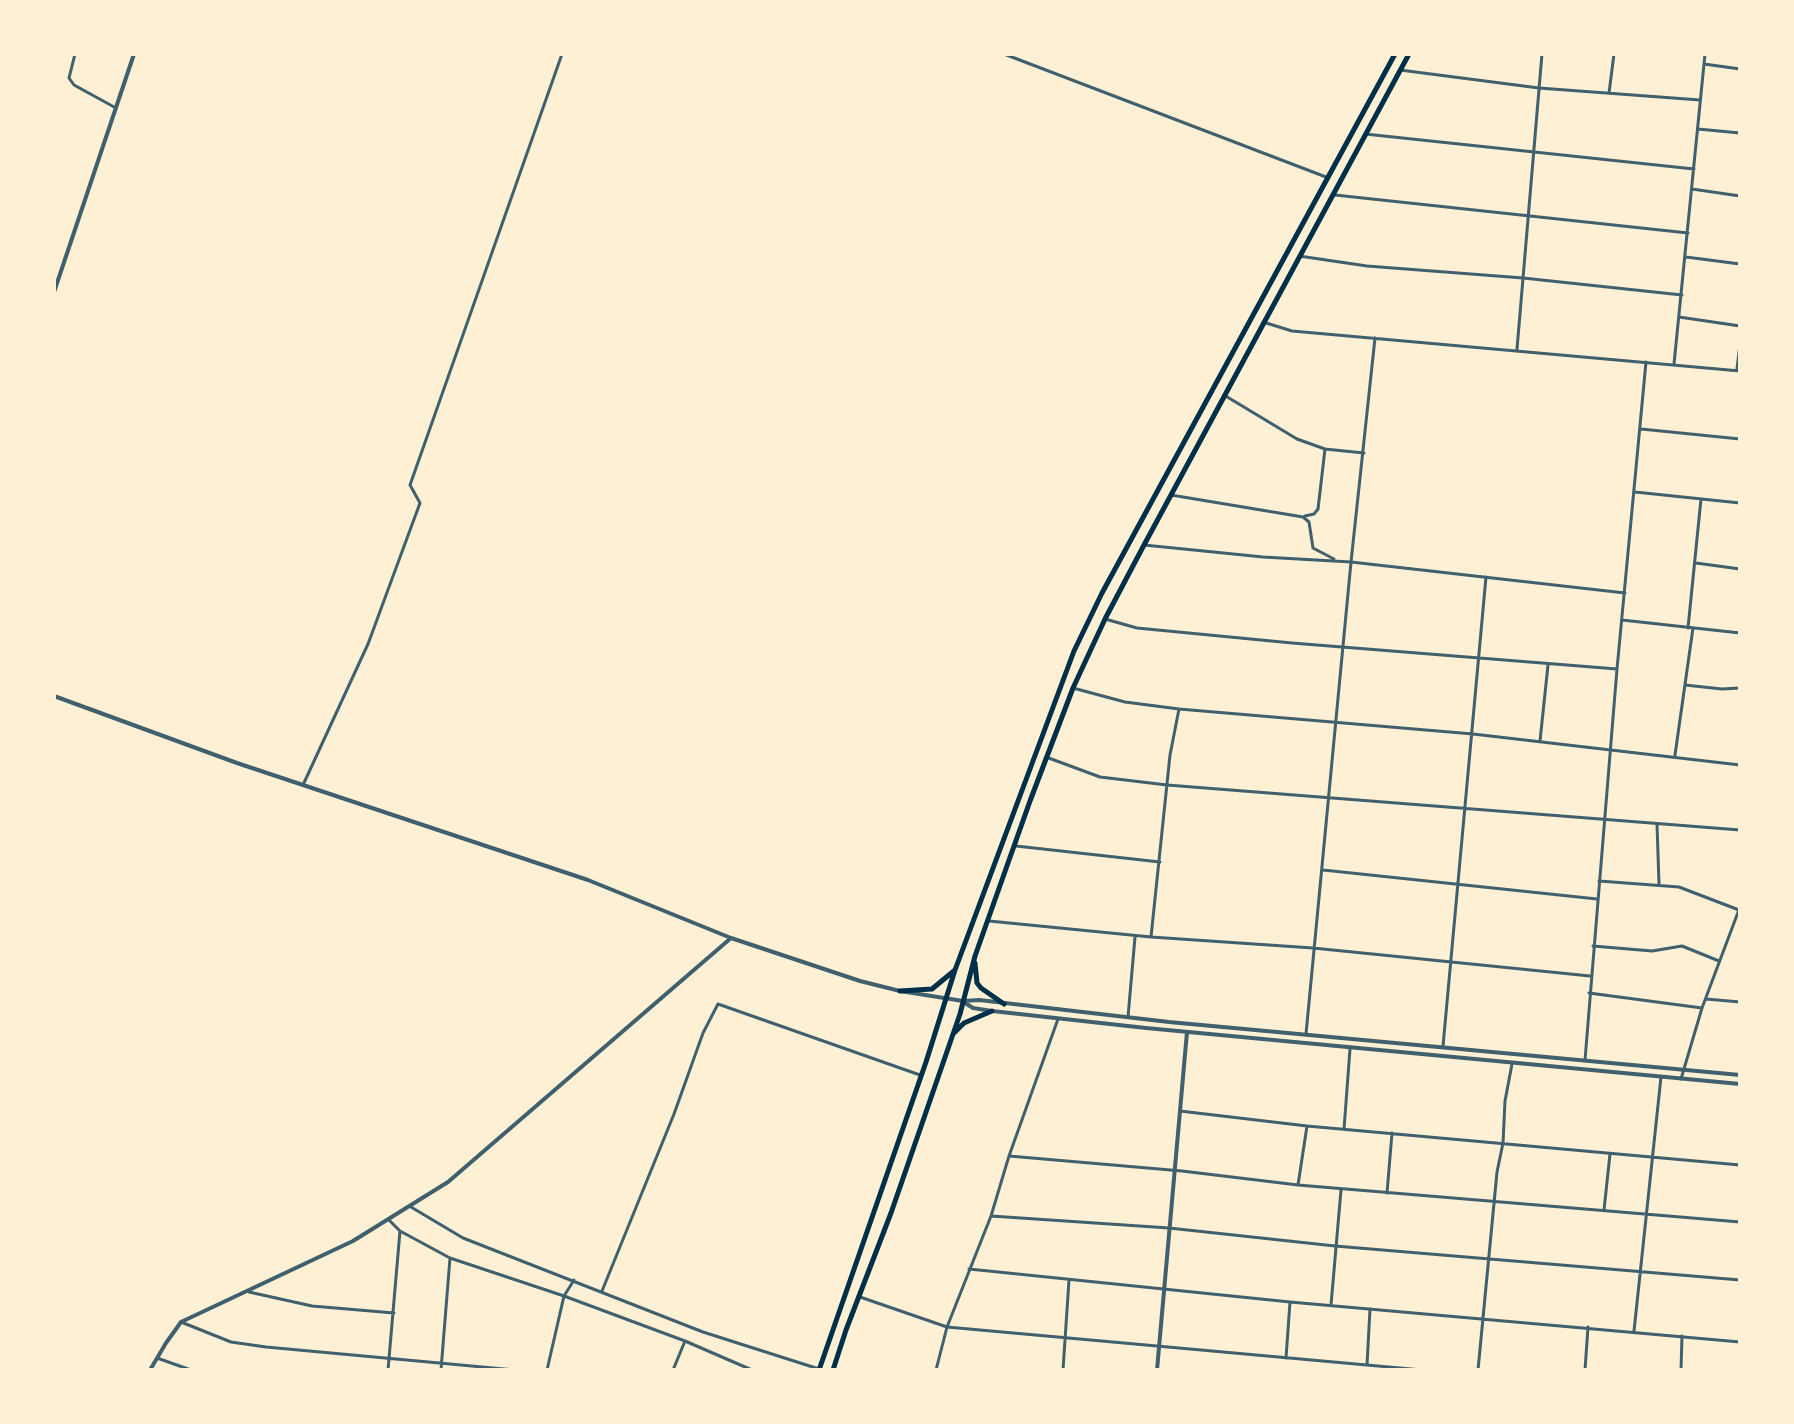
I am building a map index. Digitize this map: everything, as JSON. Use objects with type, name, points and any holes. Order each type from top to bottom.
[{"type":"highway","points":[[819,1370],[955,970],[1074,651],[1102,593],[1395,54]]},
{"type":"highway","points":[[833,1370],[891,1213],[963,1001],[975,956],[1073,688],[1144,545],[1409,54]]},
{"type":"highway","points":[[975,956],[977,983],[1004,1004]]},
{"type":"highway","points":[[900,991],[932,989],[955,970]]},
{"type":"highway","points":[[950,1038],[964,1023],[992,1011]]},
{"type":"highway","points":[[835,1325],[846,1330]]},
{"type":"street","points":[[75,54],[69,78],[74,85],[116,108]]},
{"type":"street","points":[[54,292],[134,54]]},
{"type":"street","points":[[303,785],[368,644],[420,503],[410,485],[562,54]]},
{"type":"street","points":[[1004,54],[1326,177]]},
{"type":"street","points":[[1517,349],[1542,54]]},
{"type":"street","points":[[1609,93],[1614,54]]},
{"type":"street","points":[[1674,364],[1705,54]]},
{"type":"street","points":[[1704,64],[1740,69]]},
{"type":"street","points":[[1400,70],[1539,88],[1700,100]]},
{"type":"street","points":[[1698,129],[1740,133]]},
{"type":"street","points":[[1365,134],[1694,169]]},
{"type":"street","points":[[1692,189],[1740,196]]},
{"type":"street","points":[[1331,195],[1688,233]]},
{"type":"street","points":[[1299,256],[1367,266],[1682,295]]},
{"type":"street","points":[[1686,257],[1740,264]]},
{"type":"street","points":[[1679,317],[1740,326]]},
{"type":"street","points":[[1263,322],[1292,331],[1739,370],[1740,344]]},
{"type":"street","points":[[1306,1034],[1375,338]]},
{"type":"street","points":[[1584,1061],[1646,362]]},
{"type":"street","points":[[1224,395],[1280,431],[1325,449],[1364,453]]},
{"type":"street","points":[[1641,429],[1740,439]]},
{"type":"street","points":[[1171,495],[1303,517],[1314,514],[1318,509],[1325,449]]},
{"type":"street","points":[[1635,492],[1740,503]]},
{"type":"street","points":[[1674,756],[1685,685],[1701,499]]},
{"type":"street","points":[[1303,517],[1309,522],[1313,548],[1338,561]]},
{"type":"street","points":[[1144,545],[1351,562],[1625,593]]},
{"type":"street","points":[[1696,563],[1740,569]]},
{"type":"street","points":[[1443,1046],[1486,577]]},
{"type":"street","points":[[1105,619],[1137,628],[1617,669]]},
{"type":"street","points":[[1622,620],[1740,633]]},
{"type":"street","points":[[1540,741],[1548,664]]},
{"type":"street","points":[[1685,685],[1740,688]]},
{"type":"street","points":[[1073,688],[1125,702],[1179,709],[1473,734],[1740,765]]},
{"type":"street","points":[[54,696],[303,785],[588,880],[731,938],[860,981],[900,991],[963,1001],[1740,1075]]},
{"type":"street","points":[[1151,937],[1170,755],[1179,709]]},
{"type":"street","points":[[1046,757],[1100,777],[1167,785],[1740,830]]},
{"type":"street","points":[[1657,824],[1660,885]]},
{"type":"street","points":[[1015,846],[1160,862]]},
{"type":"street","points":[[1323,870],[1597,899]]},
{"type":"street","points":[[1599,881],[1679,887],[1739,908],[1702,1008],[1681,1079]]},
{"type":"street","points":[[988,921],[1135,936],[1313,948],[1590,976]]},
{"type":"street","points":[[1734,922],[1740,923]]},
{"type":"street","points":[[1128,1017],[1135,936]]},
{"type":"street","points":[[150,1370],[181,1322],[353,1241],[448,1182],[731,938]]},
{"type":"street","points":[[1593,946],[1652,951],[1682,946],[1719,961]]},
{"type":"street","points":[[1589,993],[1702,1008]]},
{"type":"street","points":[[1706,999],[1740,1002]]},
{"type":"street","points":[[963,1001],[973,1008],[1058,1019],[1740,1084]]},
{"type":"street","points":[[602,1291],[674,1114],[703,1033],[718,1004],[921,1076]]},
{"type":"street","points":[[936,1370],[947,1327],[991,1216],[1058,1019]]},
{"type":"street","points":[[1157,1370],[1187,1032]]},
{"type":"street","points":[[1344,1129],[1351,1047]]},
{"type":"street","points":[[1478,1370],[1505,1101],[1513,1062]]},
{"type":"street","points":[[1634,1331],[1661,1077]]},
{"type":"street","points":[[1180,1111],[1307,1126],[1740,1165]]},
{"type":"street","points":[[1298,1185],[1307,1126]]},
{"type":"street","points":[[1387,1193],[1392,1133]]},
{"type":"street","points":[[1604,1211],[1610,1154]]},
{"type":"street","points":[[1009,1156],[1341,1189],[1740,1222]]},
{"type":"street","points":[[1331,1305],[1341,1189]]},
{"type":"street","points":[[410,1206],[463,1238],[703,1332],[819,1370]]},
{"type":"street","points":[[991,1216],[1169,1228],[1335,1246],[1740,1280]]},
{"type":"street","points":[[388,1219],[400,1231],[450,1258],[564,1296],[685,1341],[752,1370]]},
{"type":"street","points":[[388,1370],[400,1231]]},
{"type":"street","points":[[441,1370],[450,1258]]},
{"type":"street","points":[[969,1269],[1290,1302],[1740,1342]]},
{"type":"street","points":[[547,1370],[564,1296],[574,1280]]},
{"type":"street","points":[[1063,1370],[1069,1280]]},
{"type":"street","points":[[249,1292],[312,1306],[394,1313]]},
{"type":"street","points":[[860,1297],[947,1327],[1422,1370]]},
{"type":"street","points":[[1286,1359],[1290,1302]]},
{"type":"street","points":[[1367,1365],[1370,1309]]},
{"type":"street","points":[[181,1322],[231,1342],[389,1360],[515,1370]]},
{"type":"street","points":[[1585,1370],[1588,1327]]},
{"type":"street","points":[[1681,1370],[1682,1336]]},
{"type":"street","points":[[673,1370],[685,1341]]},
{"type":"street","points":[[157,1358],[191,1370]]},
{"type":"street","points":[[1324,1370],[1325,1363]]}]
